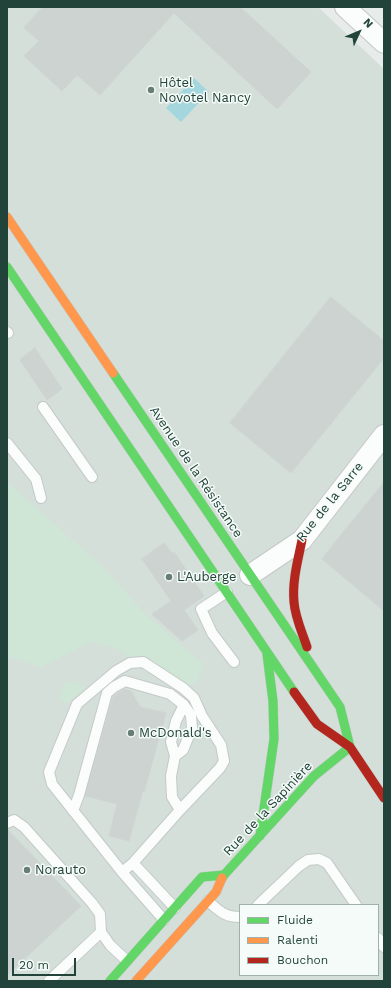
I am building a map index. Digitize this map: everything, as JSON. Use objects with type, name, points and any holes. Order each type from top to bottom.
[{"type":"main road","name":"Avenue de la Résistance","points":[[7,217],[245,576],[314,667],[340,707],[350,747],[384,798]]},
{"type":"main road","name":"Avenue de la Résistance","points":[[7,267],[317,724],[350,747]]},
{"type":"main road","points":[[146,473],[165,485]]},
{"type":"main road","points":[[302,540],[296,574],[294,603],[314,667]]},
{"type":"main road","points":[[260,836],[274,739],[273,701],[267,651]]},
{"type":"main road","name":"Rue de la Sapinière","points":[[136,981],[216,892],[224,875],[314,776],[350,747]]},
{"type":"main road","name":"Rue de la Sapinière","points":[[110,981],[202,877],[224,875]]},
{"type":"main road","points":[[142,981],[151,965]]},
{"type":"street","points":[[345,7],[384,43]]},
{"type":"street","name":"Rue de la Sarre","points":[[245,576],[302,540],[384,435]]},
{"type":"lane","points":[[43,407],[92,477]]},
{"type":"lane","points":[[7,443],[36,479],[40,498]]},
{"type":"lane","points":[[227,592],[201,609],[212,633],[234,662]]},
{"type":"lane","points":[[122,872],[133,863],[220,768],[224,761],[221,745],[204,720],[194,698],[183,688],[142,662],[130,663],[116,671],[77,704],[49,772],[52,784],[122,872],[164,920]]},
{"type":"lane","points":[[73,810],[79,795],[107,693],[114,687],[125,682],[170,694],[184,705],[191,715],[192,728],[183,750],[175,756]]},
{"type":"lane","points":[[180,810],[172,797],[170,776],[175,756],[171,742],[176,721],[184,705]]},
{"type":"lane","points":[[7,823],[14,820],[24,827],[92,903],[100,914],[101,932],[110,945],[127,962]]},
{"type":"lane","points":[[259,904],[299,866],[308,860],[319,859],[327,863],[355,904]]},
{"type":"lane","points":[[133,863],[175,908]]},
{"type":"lane","points":[[208,901],[220,912],[230,917],[239,917]]},
{"type":"lane","points":[[49,981],[101,932]]},
{"type":"shaded area","points":[[7,7],[318,7],[384,69],[384,981],[7,981]]},
{"type":"green space","points":[[7,482],[102,566],[147,616],[203,664],[197,682],[175,689],[116,648],[91,642],[41,667],[7,656]]},
{"type":"green space","points":[[69,681],[86,687],[68,703],[59,700],[64,684]]},
{"type":"water","points":[[194,78],[209,92],[181,122],[166,108]]},
{"type":"building","points":[[43,7],[240,7],[311,72],[277,109],[174,13],[100,95],[77,75],[62,91],[24,56],[39,41],[24,28]]},
{"type":"building","points":[[331,297],[384,341],[384,358],[291,473],[230,423]]},
{"type":"building","points":[[35,348],[62,389],[47,400],[20,360]]},
{"type":"building","points":[[384,482],[384,611],[322,559]]},
{"type":"building","points":[[164,543],[172,553],[174,552],[204,596],[184,610],[198,630],[182,641],[152,614],[171,601],[142,559]]},
{"type":"building","name":"McDonald's","points":[[124,689],[131,691],[140,707],[166,713],[129,841],[109,836],[117,804],[85,796],[113,697]]},
{"type":"building","name":"Norauto","points":[[7,829],[81,906],[7,975]]},
{"type":"traffic: fast","points":[[7,267],[294,692]]},
{"type":"traffic: fast","points":[[113,373],[340,707],[350,747]]},
{"type":"traffic: fast","points":[[260,836],[274,739],[273,701],[267,654]]},
{"type":"traffic: fast","points":[[222,878],[314,776],[350,747]]},
{"type":"traffic: fast","points":[[110,981],[202,877],[224,875]]},
{"type":"traffic: slow","points":[[7,217],[113,373]]},
{"type":"traffic: slow","points":[[136,981],[216,892],[222,878]]},
{"type":"traffic: jam","points":[[302,540],[294,586],[294,602],[299,624],[307,647]]},
{"type":"traffic: jam","points":[[294,692],[317,724],[350,747],[384,798]]},
{"type":"place","name":"Hôtel Novotel Nancy","points":[[151,90]]},
{"type":"place","name":"L'Auberge","points":[[169,577]]},
{"type":"place","name":"McDonald's","points":[[131,733]]},
{"type":"place","name":"Norauto","points":[[27,870]]}]
